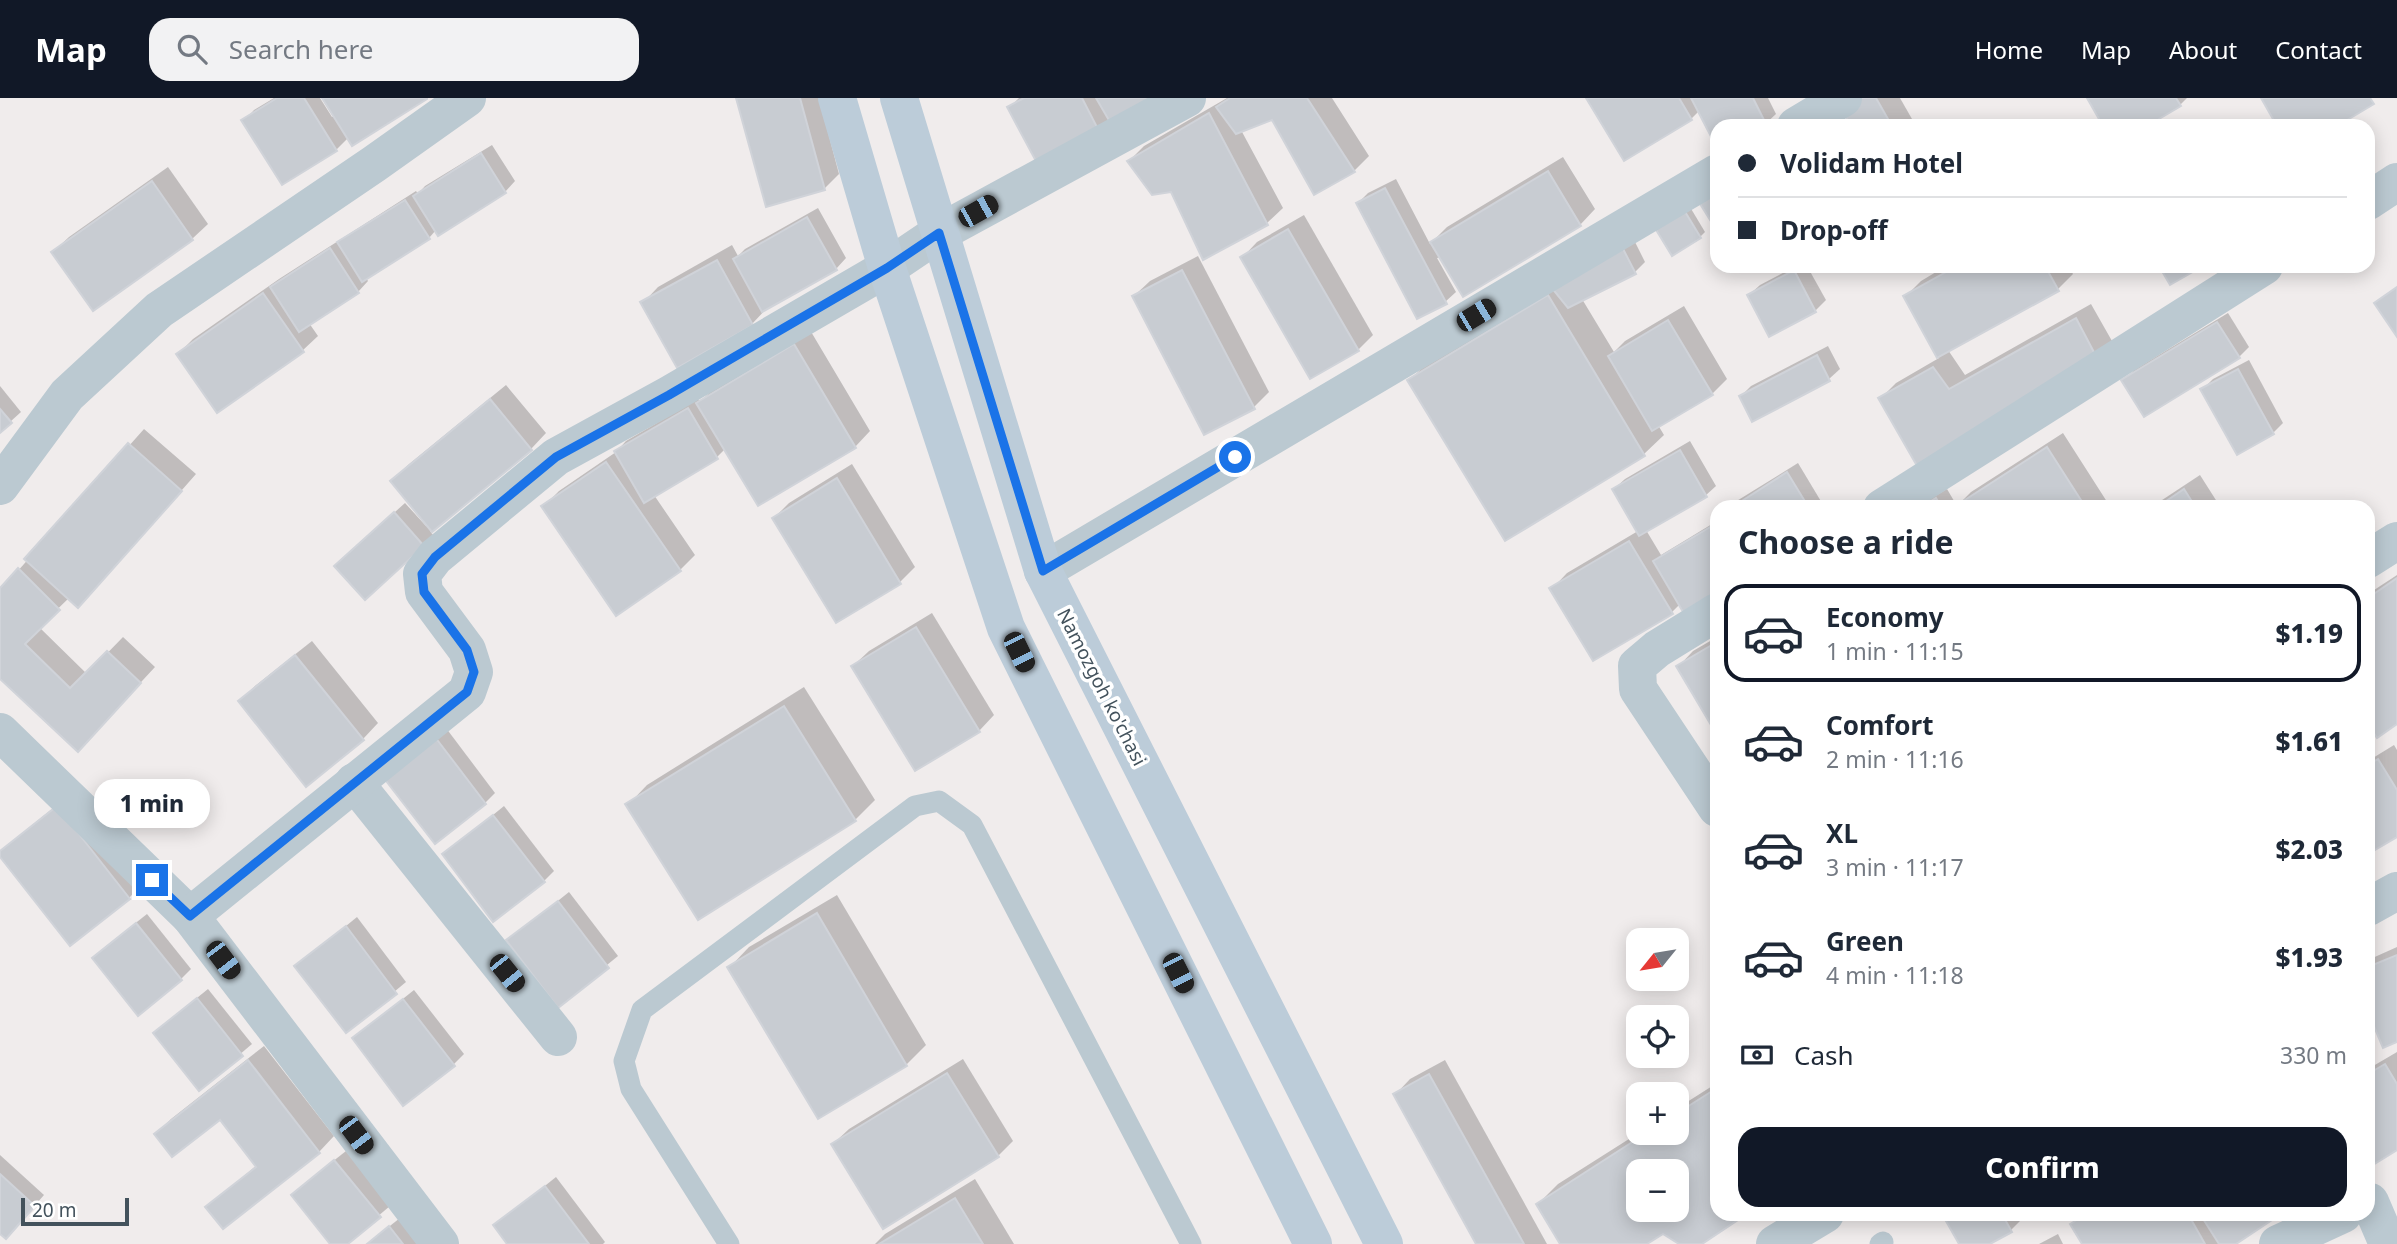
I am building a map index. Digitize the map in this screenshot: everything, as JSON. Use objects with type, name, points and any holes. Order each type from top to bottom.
[{"type":"main road","points":[[837,98],[887,268],[1006,628],[1313,1244]]},
{"type":"main road","name":"Namozgoh ko'chasi","points":[[899,98],[1043,571],[1384,1244]]},
{"type":"street","points":[[0,486],[67,395],[159,310],[467,98]]},
{"type":"street","points":[[190,916],[467,692],[474,672],[467,650],[424,592],[422,574],[435,557],[556,457],[669,395],[887,268],[939,233],[1187,98]]},
{"type":"street","points":[[1808,119],[1843,98]]},
{"type":"street","points":[[1043,571],[1710,177]]},
{"type":"street","points":[[2375,196],[2397,182]]},
{"type":"street","points":[[1895,500],[2253,273]]},
{"type":"street","points":[[2375,555],[2397,541]]},
{"type":"street","points":[[1710,616],[1657,649],[1637,666],[1638,689],[1710,797]]},
{"type":"street","points":[[0,732],[190,916],[440,1244]]},
{"type":"street","points":[[354,782],[558,1037]]},
{"type":"street","points":[[2375,903],[2397,891]]},
{"type":"street","points":[[2375,1215],[2388,1244]]},
{"type":"street","points":[[1774,1244],[1813,1221]]},
{"type":"street","points":[[2278,1244],[2328,1221]]},
{"type":"lane","points":[[729,1244],[631,1089],[624,1060],[642,1010],[915,806],[939,801],[972,825],[1191,1244]]},
{"type":"building","points":[[277,98],[304,98],[337,151],[282,185],[241,120]]},
{"type":"building","points":[[322,98],[427,98],[427,99],[352,146]]},
{"type":"building","points":[[736,98],[800,98],[825,190],[766,207]]},
{"type":"building","points":[[1024,98],[1082,98],[1099,131],[1038,165],[1007,107]]},
{"type":"building","points":[[1096,98],[1167,98],[1114,129]]},
{"type":"building","points":[[1230,98],[1307,98],[1355,172],[1314,195],[1272,120],[1236,134],[1216,107]]},
{"type":"building","points":[[1586,98],[1679,98],[1692,120],[1624,161]]},
{"type":"building","points":[[1691,98],[1753,98],[1764,119],[1710,119],[1710,135]]},
{"type":"building","points":[[1861,98],[1876,98],[1888,119],[1847,119],[1842,111]]},
{"type":"building","points":[[2087,98],[2176,98],[2181,106],[2159,119],[2099,119]]},
{"type":"building","points":[[2261,98],[2370,98],[2374,104],[2349,119],[2273,119]]},
{"type":"building","points":[[1209,113],[1268,225],[1203,260],[1171,192],[1152,195],[1127,161]]},
{"type":"building","points":[[481,153],[506,193],[438,236],[413,196]]},
{"type":"building","points":[[1548,171],[1581,226],[1463,297],[1430,242]]},
{"type":"building","points":[[152,181],[193,240],[93,311],[51,252]]},
{"type":"building","points":[[1385,188],[1447,304],[1417,319],[1356,203]]},
{"type":"building","points":[[1710,191],[1710,220],[1697,199]]},
{"type":"building","points":[[405,200],[430,239],[362,282],[337,242]]},
{"type":"building","points":[[1684,210],[1701,238],[1672,256],[1655,228]]},
{"type":"building","points":[[807,217],[837,270],[762,312],[733,259]]},
{"type":"building","points":[[1288,229],[1359,351],[1310,379],[1240,257]]},
{"type":"building","points":[[1620,243],[1636,274],[1568,308],[1551,287]]},
{"type":"building","points":[[330,248],[359,293],[299,332],[270,287]]},
{"type":"building","points":[[717,260],[753,325],[677,368],[640,302]]},
{"type":"building","points":[[1182,270],[1255,409],[1204,435],[1132,296]]},
{"type":"building","points":[[1788,273],[1796,273],[1816,312],[1769,337],[1747,295]]},
{"type":"building","points":[[1944,273],[2049,273],[2059,291],[1937,358],[1903,296]]},
{"type":"building","points":[[2163,273],[2191,273],[2170,285]]},
{"type":"building","points":[[2397,287],[2397,337],[2374,303]]},
{"type":"building","points":[[263,293],[304,352],[217,413],[176,354]]},
{"type":"building","points":[[1548,295],[1645,456],[1505,541],[1407,380]]},
{"type":"building","points":[[2076,318],[2097,358],[1920,471],[1878,398],[1933,367],[1949,389]]},
{"type":"building","points":[[1668,320],[1713,395],[1652,431],[1608,356]]},
{"type":"building","points":[[2217,322],[2240,358],[2144,417],[2121,380]]},
{"type":"building","points":[[794,344],[856,448],[758,506],[696,403]]},
{"type":"building","points":[[1817,355],[1830,381],[1752,422],[1739,396]]},
{"type":"building","points":[[2238,369],[2274,434],[2237,455],[2200,389]]},
{"type":"building","points":[[490,399],[532,450],[432,532],[390,481]]},
{"type":"building","points":[[688,408],[718,459],[644,503],[614,451]]},
{"type":"building","points":[[0,409],[12,423],[0,433]]},
{"type":"building","points":[[128,443],[182,491],[78,608],[24,559]]},
{"type":"building","points":[[2047,447],[2081,500],[1965,500]]},
{"type":"building","points":[[1680,450],[1707,497],[1639,536],[1612,489]]},
{"type":"building","points":[[606,462],[681,571],[616,616],[541,506]]},
{"type":"building","points":[[1787,472],[1804,500],[1743,500]]},
{"type":"building","points":[[837,478],[901,584],[836,623],[772,518]]},
{"type":"building","points":[[2184,489],[2191,500],[2168,500]]},
{"type":"building","points":[[394,512],[424,546],[365,600],[334,566]]},
{"type":"building","points":[[1710,527],[1710,596],[1683,612],[1653,561]]},
{"type":"building","points":[[1629,541],[1673,614],[1593,661],[1549,588]]},
{"type":"building","points":[[18,568],[60,610],[25,644],[70,688],[107,651],[141,683],[78,752],[0,679],[0,588]]},
{"type":"building","points":[[2397,578],[2397,724],[2377,738],[2375,735],[2375,593]]},
{"type":"building","points":[[916,627],[980,732],[915,771],[851,666]]},
{"type":"building","points":[[1710,646],[1710,723],[1676,666]]},
{"type":"building","points":[[295,655],[364,740],[306,787],[238,701]]},
{"type":"building","points":[[784,706],[856,821],[698,920],[625,804]]},
{"type":"building","points":[[435,737],[486,804],[435,844],[383,777]]},
{"type":"building","points":[[2378,759],[2397,790],[2397,837],[2375,850],[2375,761]]},
{"type":"building","points":[[57,806],[130,899],[70,946],[0,857],[0,851]]},
{"type":"building","points":[[493,815],[545,882],[493,922],[442,854]]},
{"type":"building","points":[[558,901],[609,968],[558,1008],[506,940]]},
{"type":"building","points":[[817,913],[907,1066],[818,1119],[727,967]]},
{"type":"building","points":[[136,923],[182,980],[138,1016],[92,958]]},
{"type":"building","points":[[346,926],[397,994],[346,1033],[294,966]]},
{"type":"building","points":[[2397,955],[2397,1042],[2383,1048],[2375,1029],[2375,964]]},
{"type":"building","points":[[197,998],[243,1056],[199,1091],[153,1033]]},
{"type":"building","points":[[403,999],[455,1066],[403,1106],[352,1038]]},
{"type":"building","points":[[248,1060],[320,1153],[223,1229],[205,1207],[256,1167],[220,1120],[172,1157],[154,1134]]},
{"type":"building","points":[[2385,1064],[2397,1084],[2397,1150],[2375,1164],[2375,1070]]},
{"type":"building","points":[[947,1073],[999,1157],[883,1229],[831,1144]]},
{"type":"building","points":[[1429,1074],[1524,1244],[1476,1244],[1393,1094]]},
{"type":"building","points":[[1710,1092],[1710,1221],[1736,1221],[1702,1244],[1679,1244],[1663,1234],[1647,1244],[1560,1244],[1536,1204],[1628,1145],[1689,1145],[1689,1106]]},
{"type":"building","points":[[334,1160],[381,1217],[348,1244],[330,1244],[291,1195]]},
{"type":"building","points":[[0,1174],[35,1206],[6,1239],[0,1234]]},
{"type":"building","points":[[545,1186],[589,1244],[507,1244],[493,1225]]},
{"type":"building","points":[[955,1198],[983,1244],[879,1244]]},
{"type":"building","points":[[1946,1221],[2006,1221],[2012,1232],[1990,1244],[1959,1244]]},
{"type":"building","points":[[2075,1221],[2192,1221],[2205,1244],[2082,1244],[2070,1224]]},
{"type":"building","points":[[2204,1221],[2270,1221],[2236,1244],[2219,1244]]},
{"type":"building","points":[[389,1226],[403,1244],[367,1244]]},
{"type":"route","points":[[152,880],[190,916],[467,692],[474,672],[467,650],[424,592],[422,574],[435,557],[556,457],[669,395],[887,268],[939,233],[1043,571],[1235,457]]}]
